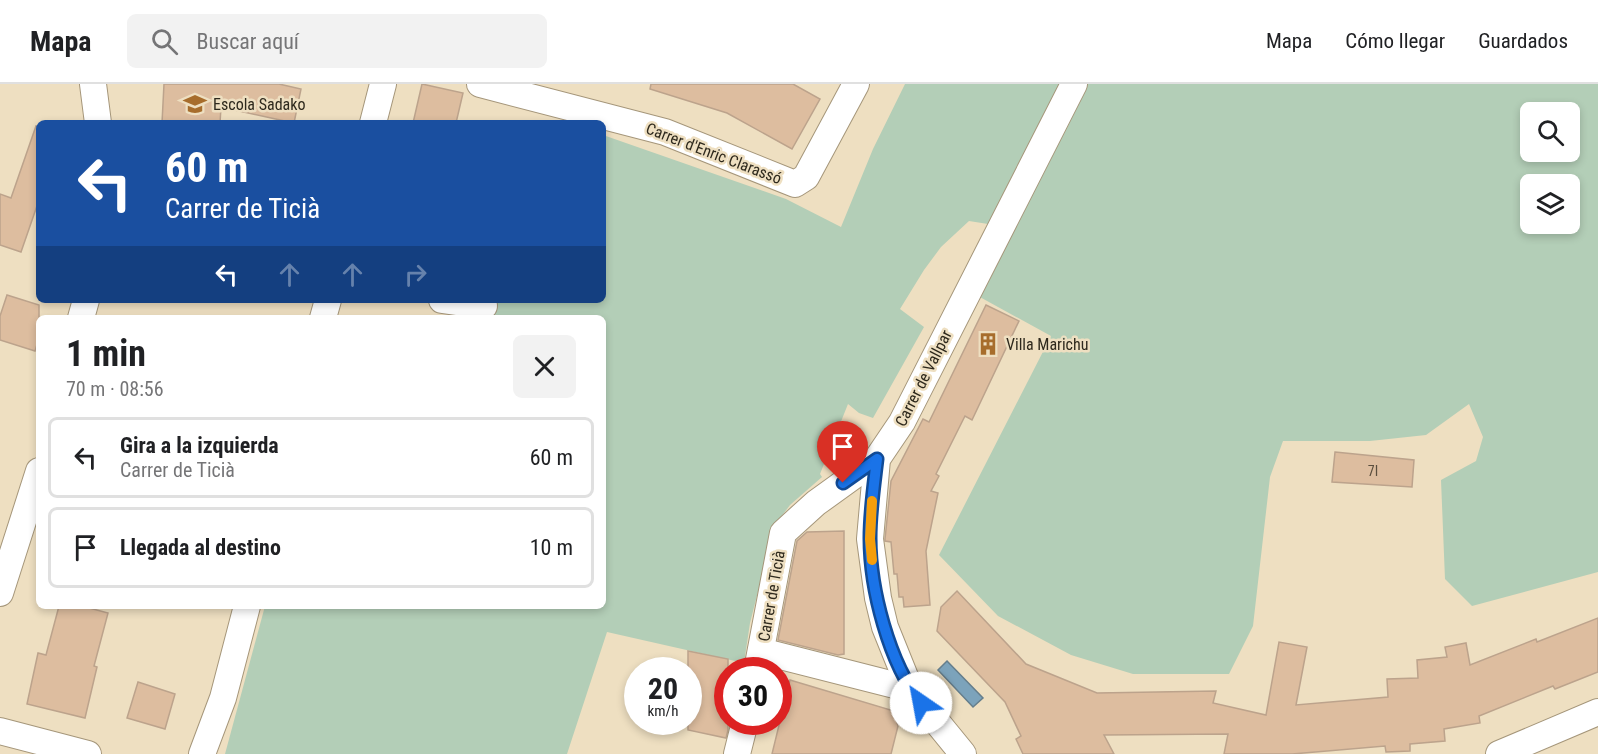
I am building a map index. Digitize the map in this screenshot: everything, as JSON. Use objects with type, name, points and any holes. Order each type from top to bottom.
[{"type":"street","points":[[93,84],[98,120]]},
{"type":"street","points":[[374,120],[383,84]]},
{"type":"street","name":"Carrer d'Enric Clarassó","points":[[480,84],[665,132],[795,184],[806,177],[856,84]]},
{"type":"street","name":"Carrer de Vallpar","points":[[963,754],[910,689],[885,627],[873,569],[871,530],[877,459],[902,422],[1074,84]]},
{"type":"street","points":[[463,303],[484,306]]},
{"type":"street","name":"Carrer de Ticià","points":[[760,657],[783,532],[816,503],[877,459]]},
{"type":"street","points":[[0,593],[36,480]]},
{"type":"street","points":[[202,754],[223,698],[246,609]]},
{"type":"street","points":[[792,667],[910,689]]},
{"type":"street","points":[[1499,754],[1598,712]]},
{"type":"street","points":[[0,731],[88,754]]},
{"type":"street","points":[[737,754],[742,735]]},
{"type":"green space","points":[[905,84],[1067,84],[988,224],[969,221],[941,247],[900,309],[924,327],[873,418],[859,413],[848,404],[820,474],[822,477],[790,505],[775,525],[750,623],[745,657],[717,657],[607,632],[567,754],[225,754],[264,609],[606,609],[606,315],[482,315],[485,303],[606,303],[606,136],[786,199],[841,227],[873,149]]},
{"type":"green space","points":[[1084,84],[1598,84],[1598,572],[1472,606],[1445,579],[1441,480],[1476,461],[1483,437],[1469,404],[1426,435],[1370,441],[1283,441],[1270,477],[1253,626],[1229,674],[1133,674],[1071,655],[998,616],[939,555],[1051,336],[978,296],[1069,124]]},
{"type":"water","points":[[947,661],[983,698],[973,707],[938,670]]},
{"type":"building","points":[[164,84],[279,84],[301,89],[295,120],[280,120],[221,107],[220,120],[162,120]]},
{"type":"building","points":[[422,84],[463,93],[457,120],[414,120]]},
{"type":"building","points":[[651,84],[793,84],[820,99],[792,149],[727,113],[650,89]]},
{"type":"building","points":[[36,126],[36,209],[21,252],[0,245],[0,194],[11,198]]},
{"type":"building","points":[[7,295],[39,305],[39,315],[36,315],[35,351],[0,340],[0,316]]},
{"type":"building","points":[[986,305],[1019,321],[972,420],[965,416],[936,474],[939,476],[931,491],[938,493],[926,551],[930,605],[904,607],[903,597],[899,597],[897,574],[894,574],[891,542],[885,541],[891,481],[923,419],[929,422]]},
{"type":"building","points":[[1335,452],[1414,460],[1412,487],[1332,482]]},
{"type":"building","points":[[844,531],[844,654],[838,655],[778,640],[797,541],[807,532]]},
{"type":"building","points":[[957,591],[1026,664],[1097,693],[1216,691],[1213,703],[1266,715],[1279,642],[1307,647],[1296,705],[1388,697],[1387,679],[1418,678],[1417,660],[1447,657],[1445,647],[1466,643],[1470,665],[1598,618],[1598,672],[1555,689],[1553,686],[1479,716],[1480,723],[1444,729],[1445,741],[1410,744],[1410,751],[1386,752],[1385,746],[1292,754],[1224,754],[1228,734],[1104,735],[1114,754],[1023,754],[1016,739],[1021,736],[1005,702],[937,631],[941,607]]},
{"type":"building","points":[[58,609],[93,609],[108,613],[94,666],[97,667],[85,718],[27,704],[38,653],[46,655]]},
{"type":"building","points":[[688,651],[718,657],[714,657],[714,735],[727,735],[726,738],[702,733],[702,657],[688,657]]},
{"type":"building","points":[[792,681],[894,711],[898,726],[891,754],[772,754],[777,735],[792,735]]},
{"type":"building","points":[[138,682],[175,694],[165,729],[127,718]]},
{"type":"slow traffic","points":[[872,501],[870,539],[872,560]]},
{"type":"place","name":"Escola Sadako","points":[[195,104]]},
{"type":"place","name":"Villa Marichu","points":[[988,344]]},
{"type":"route","points":[[843,483],[877,459],[870,539],[878,598],[896,659],[910,689],[921,703]]}]
